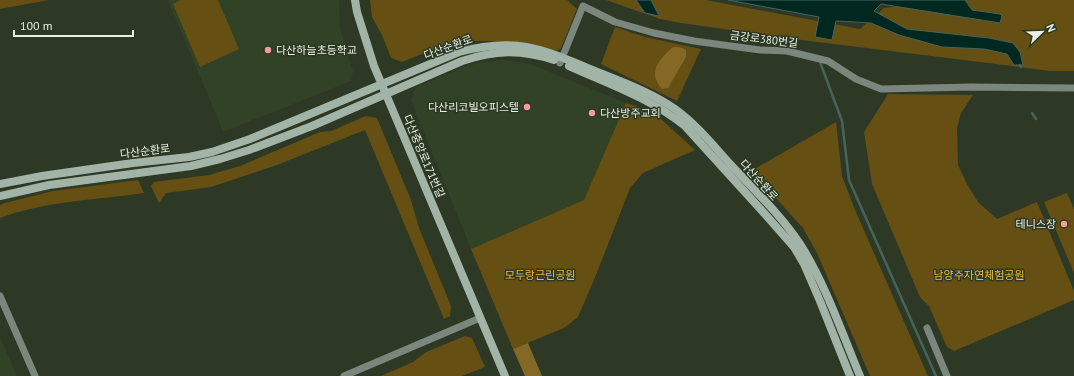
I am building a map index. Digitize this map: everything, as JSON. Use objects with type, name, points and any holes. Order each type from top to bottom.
[{"type":"street","name":"다산중앙로171번길","points":[[355,0],[357,12],[374,66],[505,376]]},
{"type":"street","name":"금강로380번길","points":[[561,60],[583,6],[615,22],[654,33],[694,41],[760,50],[787,51],[828,61],[856,79],[881,89],[972,87],[1074,88]]},
{"type":"street","name":"다산순환로","points":[[0,184],[42,176],[133,163],[189,157],[212,152],[250,139],[459,52],[487,46],[516,45],[532,48],[636,88],[662,101],[693,124],[792,233],[800,245],[834,313],[860,376]]},
{"type":"street","name":"다산순환로","points":[[0,196],[49,185],[209,162],[270,142],[462,61],[486,54],[516,51],[561,60],[646,100],[685,126],[794,247],[804,264],[850,376]]},
{"type":"street","points":[[0,296],[35,376]]},
{"type":"street","points":[[344,376],[480,318]]},
{"type":"street","points":[[927,328],[947,376]]},
{"type":"shaded area","name":"다산하늘초등학교","points":[[168,0],[339,0],[340,28],[353,71],[351,81],[223,131]]},
{"type":"shaded area","points":[[673,47],[679,47],[686,50],[686,57],[668,88],[662,89],[655,77],[655,71],[659,61]]},
{"type":"shaded area","points":[[505,60],[530,64],[626,103],[584,200],[471,249],[411,100],[416,87],[481,62]]},
{"type":"shaded area","points":[[0,337],[17,376],[0,376]]},
{"type":"shaded area","points":[[528,343],[542,376],[525,376],[513,349]]},
{"type":"green space","points":[[0,0],[49,0],[0,9]]},
{"type":"green space","points":[[181,0],[218,0],[239,49],[200,67],[173,4]]},
{"type":"green space","points":[[370,0],[567,0],[577,9],[561,48],[557,51],[526,43],[472,41],[440,47],[402,62],[391,58],[382,35],[372,17]]},
{"type":"green space","points":[[606,0],[706,0],[860,29],[884,8],[960,0],[1074,0],[1074,71],[1050,71],[802,40],[681,23],[660,19]]},
{"type":"green space","points":[[615,27],[645,37],[701,49],[677,101],[601,64]]},
{"type":"green space","name":"남양주자연체험공원","points":[[888,94],[973,95],[961,113],[957,128],[958,165],[967,184],[978,202],[997,219],[1037,202],[1074,291],[1074,300],[954,351],[947,347],[929,306],[920,297],[872,184],[864,132]]},
{"type":"green space","name":"모두랑근린공원","points":[[626,103],[643,109],[661,119],[695,150],[643,173],[630,188],[578,317],[564,328],[513,349],[471,249],[584,200]]},
{"type":"green space","points":[[366,116],[377,118],[411,200],[419,228],[451,306],[450,316],[444,319],[365,130],[277,165],[211,187],[166,193],[159,203],[151,186],[154,182],[209,175],[240,166],[320,132],[331,131]]},
{"type":"green space","points":[[836,122],[842,176],[855,210],[928,376],[870,376],[817,253],[803,228],[751,171]]},
{"type":"green space","points":[[138,180],[144,193],[53,204],[17,212],[0,218],[0,205],[5,203],[53,191]]},
{"type":"green space","name":"테니스장","points":[[1067,193],[1074,209],[1074,273],[1044,202]]},
{"type":"green space","points":[[465,336],[472,338],[485,367],[462,376],[381,376],[413,362],[426,352]]},
{"type":"water","points":[[636,0],[651,0],[659,16],[645,13]]},
{"type":"water","points":[[728,0],[965,0],[972,10],[1000,14],[1002,16],[1000,23],[881,4],[874,11],[907,29],[989,38],[1013,43],[1020,52],[1023,65],[1014,65],[1007,54],[984,49],[942,47],[899,35],[871,23],[836,21],[832,40],[815,37],[819,17]]},
{"type":"waterway","points":[[820,62],[842,121],[849,180],[936,376]]},
{"type":"waterway","points":[[1032,113],[1036,119]]},
{"type":"place","name":"다산하늘초등학교","points":[[268,50]]},
{"type":"place","name":"다산리코빌오피스텔","points":[[527,107]]},
{"type":"place","name":"다산방주교회","points":[[592,113]]},
{"type":"place","name":"테니스장","points":[[1064,224]]}]
